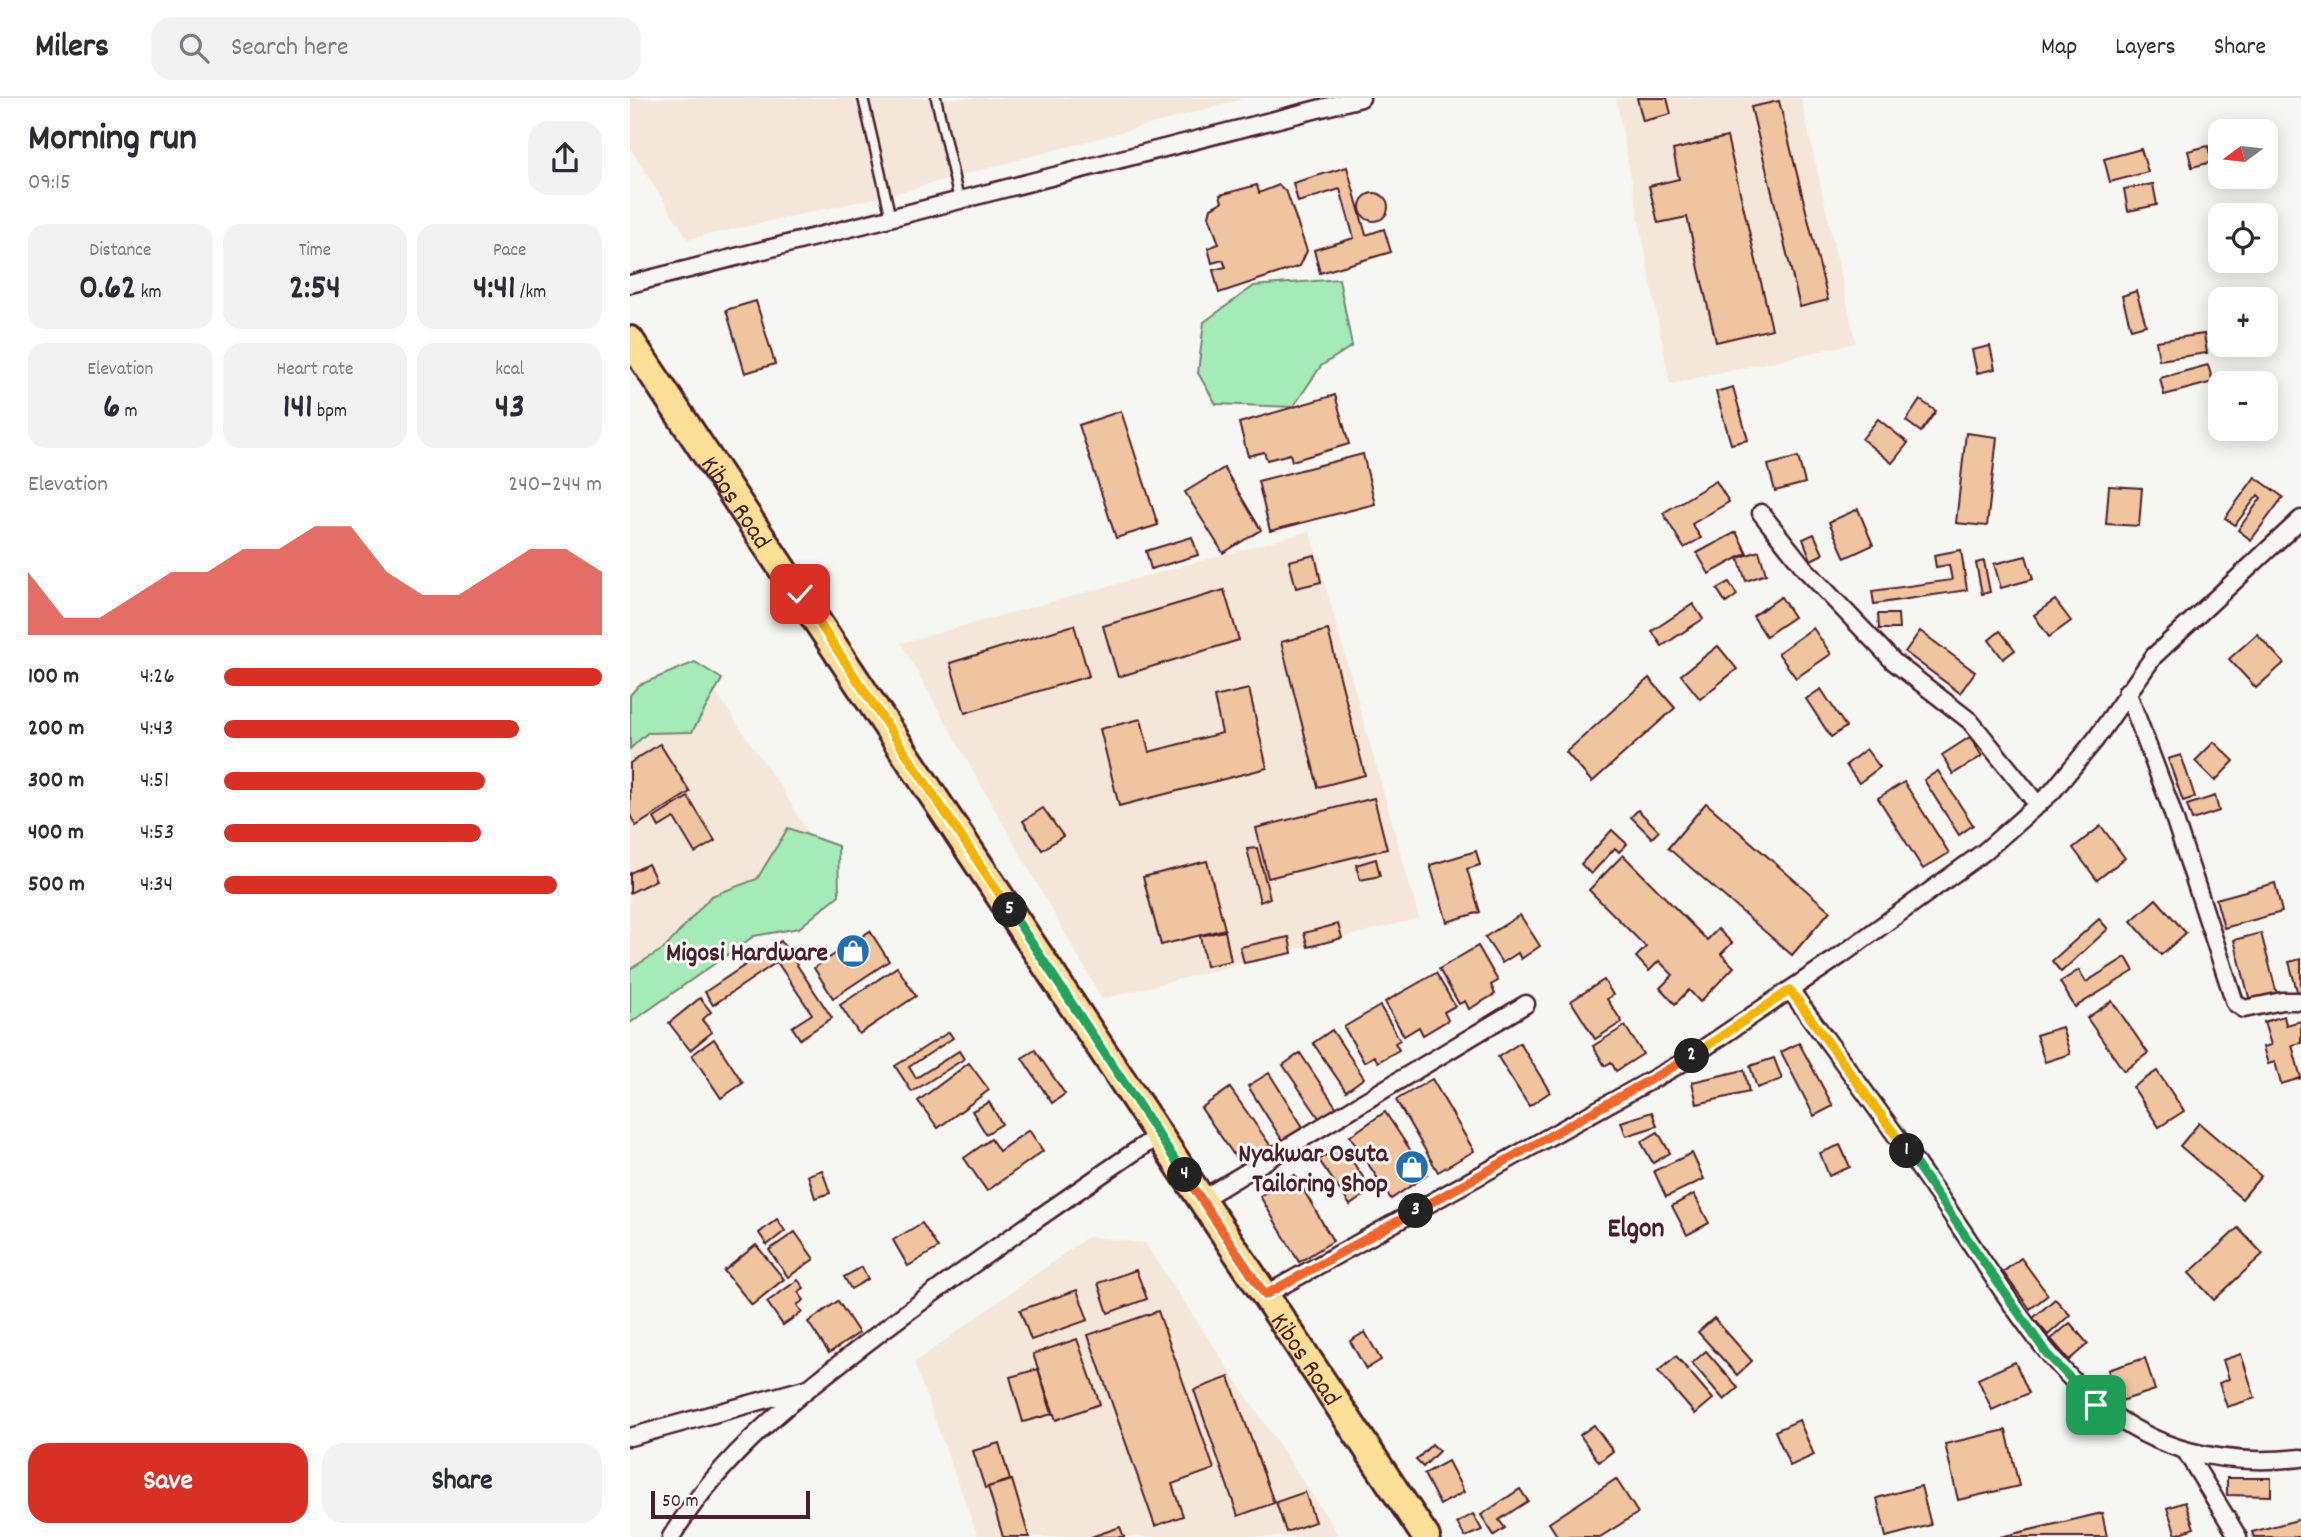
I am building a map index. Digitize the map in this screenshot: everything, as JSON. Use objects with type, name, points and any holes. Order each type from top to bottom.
[{"type":"main road","name":"Kibos Road","points":[[630,340],[1426,1537]]},
{"type":"street","points":[[630,284],[1361,98]]},
{"type":"street","points":[[1761,513],[1807,570],[1894,662],[1970,721],[2038,805]]},
{"type":"street","points":[[1265,1295],[1682,1063],[1984,852],[2038,805],[2095,740],[2154,656],[2301,519]]},
{"type":"street","points":[[2127,691],[2174,814],[2235,1003],[2244,1009],[2281,1001],[2301,1002]]},
{"type":"street","points":[[1790,990],[1937,1193],[2047,1354],[2096,1405],[2136,1430],[2185,1450],[2231,1459],[2301,1458]]},
{"type":"street","points":[[1202,1199],[1526,1004]]},
{"type":"street","points":[[671,1537],[718,1469],[807,1388],[966,1268],[1159,1135]]},
{"type":"street","points":[[630,1437],[807,1388]]},
{"type":"street","points":[[2185,1450],[2238,1537]]},
{"type":"lane","points":[[863,98],[891,218]]},
{"type":"lane","points":[[936,98],[959,200]]},
{"type":"shaded area","points":[[630,98],[1240,100],[885,196],[688,239],[630,148]]},
{"type":"shaded area","points":[[1616,98],[1801,98],[1856,343],[1670,384]]},
{"type":"shaded area","points":[[1310,531],[1419,918],[1102,999],[901,643]]},
{"type":"shaded area","points":[[695,662],[782,789],[811,838],[630,974],[630,714]]},
{"type":"shaded area","points":[[1087,1237],[1145,1243],[1340,1537],[978,1537],[914,1363]]},
{"type":"green space","points":[[1339,279],[1352,346],[1321,366],[1293,407],[1216,404],[1198,373],[1204,322],[1254,286]]},
{"type":"green space","points":[[695,662],[722,679],[692,732],[647,733],[630,749],[630,695],[639,685]]},
{"type":"green space","points":[[788,828],[838,846],[839,895],[799,928],[754,936],[630,1023],[630,969],[665,948],[711,896],[757,879]]},
{"type":"building","points":[[1637,98],[1667,98],[1671,114],[1643,121]]},
{"type":"building","points":[[1779,101],[1828,300],[1800,307],[1751,107]]},
{"type":"building","points":[[1727,137],[1772,329],[1716,342],[1687,217],[1658,223],[1649,186],[1679,179],[1673,150]]},
{"type":"building","points":[[2208,146],[2208,163],[2192,167],[2188,151]]},
{"type":"building","points":[[2141,149],[2148,172],[2110,182],[2104,159]]},
{"type":"building","points":[[1347,167],[1366,235],[1384,229],[1391,252],[1320,273],[1314,250],[1354,238],[1340,189],[1298,202],[1293,183]]},
{"type":"building","points":[[2153,184],[2157,205],[2128,211],[2124,189]]},
{"type":"building","points":[[1257,185],[1259,193],[1279,185],[1287,193],[1307,251],[1300,266],[1219,293],[1213,270],[1226,267],[1223,260],[1212,263],[1208,248],[1219,244],[1209,216],[1211,208],[1222,202],[1220,195]]},
{"type":"building","points":[[1374,193],[1384,197],[1388,207],[1384,217],[1374,221],[1364,217],[1360,207],[1364,197]]},
{"type":"building","points":[[2136,291],[2146,325],[2131,329],[2122,296]]},
{"type":"building","points":[[756,301],[775,364],[745,373],[726,310]]},
{"type":"building","points":[[2204,334],[2207,353],[2159,360],[2156,341]]},
{"type":"building","points":[[1990,346],[1995,369],[1977,373],[1972,350]]},
{"type":"building","points":[[2208,365],[2210,371],[2208,383],[2164,395],[2160,378]]},
{"type":"building","points":[[1733,387],[1748,440],[1731,444],[1716,392]]},
{"type":"building","points":[[1335,395],[1349,444],[1292,461],[1290,454],[1267,460],[1264,452],[1248,456],[1239,423]]},
{"type":"building","points":[[1920,400],[1936,411],[1921,432],[1906,421]]},
{"type":"building","points":[[1121,411],[1158,525],[1116,538],[1079,425]]},
{"type":"building","points":[[1878,419],[1908,443],[1892,463],[1862,439]]},
{"type":"building","points":[[1966,433],[1997,437],[1987,526],[1956,523]]},
{"type":"building","points":[[1363,454],[1375,504],[1270,531],[1258,481]]},
{"type":"building","points":[[1798,457],[1805,483],[1775,491],[1768,465]]},
{"type":"building","points":[[1224,468],[1261,530],[1223,553],[1185,492]]},
{"type":"building","points":[[2255,477],[2283,497],[2251,540],[2238,530],[2261,498],[2258,495],[2235,525],[2225,518]]},
{"type":"building","points":[[1716,481],[1729,502],[1692,524],[1701,538],[1684,548],[1663,513]]},
{"type":"building","points":[[2109,486],[2142,488],[2139,526],[2106,524]]},
{"type":"building","points":[[1858,509],[1873,545],[1845,558],[1829,522]]},
{"type":"building","points":[[1736,532],[1747,553],[1709,574],[1697,553]]},
{"type":"building","points":[[1814,534],[1823,554],[1811,560],[1803,539]]},
{"type":"building","points":[[1192,537],[1198,555],[1151,569],[1146,551]]},
{"type":"building","points":[[1961,550],[1967,590],[1874,604],[1872,591],[1952,580],[1949,565],[1936,567],[1934,555]]},
{"type":"building","points":[[1759,551],[1766,574],[1746,581],[1738,558]]},
{"type":"building","points":[[1315,555],[1321,582],[1296,588],[1289,561]]},
{"type":"building","points":[[2026,556],[2033,579],[2001,588],[1994,564]]},
{"type":"building","points":[[1984,561],[1990,592],[1982,594],[1976,563]]},
{"type":"building","points":[[1729,582],[1737,595],[1726,603],[1717,589]]},
{"type":"building","points":[[1224,590],[1239,640],[1118,677],[1103,626]]},
{"type":"building","points":[[1781,597],[1794,617],[1766,636],[1753,616]]},
{"type":"building","points":[[2055,600],[2071,621],[2049,637],[2034,615]]},
{"type":"building","points":[[1693,604],[1703,619],[1662,646],[1652,631]]},
{"type":"building","points":[[1878,614],[1898,614],[1899,629],[1879,629]]},
{"type":"building","points":[[1074,625],[1089,676],[965,713],[950,663]]},
{"type":"building","points":[[1813,628],[1831,654],[1796,678],[1778,653]]},
{"type":"building","points":[[1328,630],[1365,775],[1318,787],[1281,642]]},
{"type":"building","points":[[1920,631],[1975,672],[1960,693],[1905,652]]},
{"type":"building","points":[[2000,631],[2015,650],[2003,659],[1989,640]]},
{"type":"building","points":[[2257,634],[2284,663],[2256,688],[2229,659]]},
{"type":"building","points":[[1718,646],[1737,669],[1700,699],[1681,675]]},
{"type":"building","points":[[1649,678],[1675,708],[1592,782],[1566,752]]},
{"type":"building","points":[[1249,689],[1267,768],[1119,806],[1100,729],[1141,719],[1149,752],[1222,733],[1214,697]]},
{"type":"building","points":[[1821,689],[1846,727],[1831,737],[1806,699]]},
{"type":"building","points":[[1970,737],[1982,756],[1953,774],[1942,755]]},
{"type":"building","points":[[2214,742],[2234,761],[2215,781],[2195,761]]},
{"type":"building","points":[[660,744],[690,792],[636,826],[630,815],[630,763]]},
{"type":"building","points":[[1866,749],[1880,767],[1859,783],[1846,765]]},
{"type":"building","points":[[2181,755],[2195,797],[2183,801],[2168,759]]},
{"type":"building","points":[[1938,771],[1973,825],[1959,835],[1924,780]]},
{"type":"building","points":[[1904,782],[1949,853],[1923,869],[1878,798]]},
{"type":"building","points":[[2215,796],[2219,811],[2192,820],[2187,805]]},
{"type":"building","points":[[688,797],[715,841],[695,853],[674,818],[659,827],[654,818]]},
{"type":"building","points":[[1374,798],[1387,849],[1268,878],[1256,828]]},
{"type":"building","points":[[1706,803],[1830,911],[1792,955],[1668,848]]},
{"type":"building","points":[[1043,808],[1063,836],[1042,850],[1023,821]]},
{"type":"building","points":[[1638,810],[1659,831],[1652,838],[1631,817]]},
{"type":"building","points":[[2101,826],[2125,858],[2097,880],[2073,848]]},
{"type":"building","points":[[1612,830],[1627,844],[1619,852],[1615,848],[1591,874],[1581,864]]},
{"type":"building","points":[[1257,848],[1270,898],[1260,902],[1247,849]]},
{"type":"building","points":[[1476,851],[1480,865],[1467,869],[1480,912],[1447,922],[1430,865]]},
{"type":"building","points":[[1623,855],[1707,940],[1718,929],[1732,943],[1721,954],[1734,967],[1700,1002],[1689,990],[1675,1004],[1660,988],[1673,975],[1659,961],[1649,971],[1636,957],[1646,947],[1589,890]]},
{"type":"building","points":[[1376,859],[1380,876],[1360,880],[1356,865]]},
{"type":"building","points":[[1207,861],[1225,929],[1161,945],[1143,877]]},
{"type":"building","points":[[648,864],[656,880],[630,893],[630,873]]},
{"type":"building","points":[[2275,883],[2282,912],[2224,928],[2216,899]]},
{"type":"building","points":[[2156,899],[2186,933],[2161,955],[2131,921]]},
{"type":"building","points":[[1520,915],[1540,946],[1521,959],[1518,953],[1502,963],[1485,937]]},
{"type":"building","points":[[2099,919],[2108,929],[2061,972],[2052,961]]},
{"type":"building","points":[[1338,924],[1342,938],[1308,947],[1304,933]]},
{"type":"building","points":[[870,931],[889,961],[833,998],[814,968]]},
{"type":"building","points":[[1225,931],[1231,961],[1206,966],[1200,936]]},
{"type":"building","points":[[2261,933],[2277,994],[2250,1001],[2234,940]]},
{"type":"building","points":[[1289,937],[1292,953],[1244,963],[1240,947]]},
{"type":"building","points":[[781,941],[832,1018],[800,1039],[792,1027],[812,1014],[777,962],[713,1005],[705,992]]},
{"type":"building","points":[[1478,946],[1498,981],[1491,985],[1495,994],[1469,1009],[1465,1001],[1459,1004],[1439,969]]},
{"type":"building","points":[[2126,957],[2134,971],[2075,1007],[2060,982],[2079,970],[2086,982]]},
{"type":"building","points":[[2301,959],[2301,998],[2299,998],[2289,962]]},
{"type":"building","points":[[897,967],[916,996],[859,1034],[840,1005]]},
{"type":"building","points":[[1436,973],[1455,1006],[1444,1012],[1448,1020],[1423,1035],[1419,1027],[1404,1036],[1385,1002]]},
{"type":"building","points":[[1604,980],[1613,995],[1607,999],[1622,1022],[1595,1039],[1571,1001]]},
{"type":"building","points":[[700,998],[711,1012],[702,1020],[712,1032],[690,1050],[669,1023]]},
{"type":"building","points":[[2112,1001],[2148,1053],[2124,1071],[2087,1018]]},
{"type":"building","points":[[1380,1006],[1400,1040],[1395,1043],[1399,1050],[1378,1062],[1374,1056],[1364,1062],[1344,1027]]},
{"type":"building","points":[[2284,1016],[2286,1025],[2301,1021],[2301,1043],[2292,1045],[2301,1078],[2281,1084],[2275,1062],[2268,1064],[2263,1047],[2271,1045],[2264,1022]]},
{"type":"building","points":[[1625,1026],[1643,1054],[1616,1071],[1611,1062],[1605,1066],[1593,1046]]},
{"type":"building","points":[[2062,1027],[2070,1054],[2045,1062],[2036,1035]]},
{"type":"building","points":[[1332,1030],[1364,1078],[1346,1091],[1313,1043]]},
{"type":"building","points":[[949,1032],[953,1038],[909,1067],[916,1078],[959,1051],[964,1059],[912,1092],[895,1066]]},
{"type":"building","points":[[714,1039],[743,1083],[721,1098],[692,1055]]},
{"type":"building","points":[[1520,1043],[1550,1092],[1529,1106],[1498,1057]]},
{"type":"building","points":[[1799,1043],[1833,1106],[1814,1116],[1781,1052]]},
{"type":"building","points":[[1035,1050],[1065,1094],[1052,1103],[1022,1058]]},
{"type":"building","points":[[1300,1053],[1338,1110],[1321,1121],[1283,1065]]},
{"type":"building","points":[[1774,1058],[1782,1079],[1757,1088],[1750,1066]]},
{"type":"building","points":[[969,1063],[989,1090],[938,1128],[918,1101]]},
{"type":"building","points":[[1744,1070],[1749,1092],[1697,1104],[1692,1082]]},
{"type":"building","points":[[2157,1071],[2184,1111],[2159,1127],[2133,1087]]},
{"type":"building","points":[[1269,1073],[1303,1127],[1282,1140],[1248,1086]]},
{"type":"building","points":[[1432,1079],[1474,1151],[1438,1172],[1396,1100]]},
{"type":"building","points":[[1230,1088],[1270,1145],[1241,1165],[1201,1108]]},
{"type":"building","points":[[989,1102],[1002,1124],[986,1134],[972,1111]]},
{"type":"building","points":[[1385,1112],[1427,1175],[1391,1199],[1350,1136]]},
{"type":"building","points":[[1652,1112],[1657,1126],[1626,1136],[1621,1122]]},
{"type":"building","points":[[2199,1123],[2261,1176],[2242,1199],[2180,1146]]},
{"type":"building","points":[[1029,1130],[1043,1151],[987,1191],[964,1158],[991,1139],[999,1151]]},
{"type":"building","points":[[1658,1132],[1670,1153],[1653,1163],[1641,1142]]},
{"type":"building","points":[[1341,1145],[1372,1190],[1350,1205],[1319,1160]]},
{"type":"building","points":[[1840,1145],[1850,1167],[1829,1176],[1820,1153]]},
{"type":"building","points":[[1692,1153],[1704,1179],[1666,1197],[1654,1171]]},
{"type":"building","points":[[822,1170],[830,1193],[815,1198],[808,1175]]},
{"type":"building","points":[[1295,1175],[1333,1241],[1299,1262],[1260,1196]]},
{"type":"building","points":[[1694,1194],[1709,1223],[1687,1235],[1672,1206]]},
{"type":"building","points":[[777,1219],[785,1231],[767,1245],[759,1233]]},
{"type":"building","points":[[922,1223],[938,1248],[908,1266],[893,1240]]},
{"type":"building","points":[[2238,1228],[2263,1254],[2214,1300],[2189,1273]]},
{"type":"building","points":[[795,1232],[814,1259],[788,1277],[769,1250]]},
{"type":"building","points":[[756,1245],[784,1279],[752,1305],[724,1271]]},
{"type":"building","points":[[2021,1258],[2048,1295],[2030,1309],[2003,1272]]},
{"type":"building","points":[[862,1267],[868,1279],[851,1289],[844,1277]]},
{"type":"building","points":[[1136,1270],[1147,1299],[1108,1313],[1098,1283]]},
{"type":"building","points":[[798,1280],[804,1288],[798,1292],[804,1300],[797,1305],[802,1312],[783,1325],[767,1302]]},
{"type":"building","points":[[1077,1290],[1088,1320],[1031,1340],[1020,1310]]},
{"type":"building","points":[[2055,1299],[2070,1315],[2048,1335],[2033,1318]]},
{"type":"building","points":[[838,1301],[859,1333],[829,1353],[808,1322]]},
{"type":"building","points":[[1158,1311],[1214,1469],[1172,1484],[1183,1516],[1155,1526],[1088,1335]]},
{"type":"building","points":[[1714,1318],[1752,1361],[1737,1375],[1698,1332]]},
{"type":"building","points":[[2070,1323],[2088,1344],[2069,1360],[2051,1339]]},
{"type":"building","points":[[1365,1332],[1381,1360],[1366,1369],[1350,1341]]},
{"type":"building","points":[[1077,1339],[1100,1404],[1056,1420],[1033,1354]]},
{"type":"building","points":[[1706,1351],[1738,1388],[1724,1400],[1692,1363]]},
{"type":"building","points":[[2241,1354],[2255,1398],[2227,1407],[2219,1383],[2229,1379],[2223,1360]]},
{"type":"building","points":[[1676,1356],[1713,1399],[1695,1414],[1658,1371]]},
{"type":"building","points":[[2145,1358],[2155,1390],[2118,1402],[2108,1370]]},
{"type":"building","points":[[2015,1362],[2029,1393],[1992,1410],[1978,1379]]},
{"type":"building","points":[[1038,1369],[1052,1414],[1023,1422],[1010,1377]]},
{"type":"building","points":[[1229,1377],[1274,1503],[1238,1516],[1194,1390]]},
{"type":"building","points":[[1799,1420],[1814,1455],[1790,1466],[1775,1431]]},
{"type":"building","points":[[1594,1425],[1613,1451],[1599,1462],[1580,1435]]},
{"type":"building","points":[[2006,1430],[2019,1486],[1958,1500],[1945,1444]]},
{"type":"building","points":[[999,1443],[1010,1480],[985,1488],[973,1451]]},
{"type":"building","points":[[1432,1444],[1439,1451],[1423,1467],[1416,1460]]},
{"type":"building","points":[[1448,1461],[1464,1492],[1440,1505],[1424,1474]]},
{"type":"building","points":[[2227,1478],[2271,1478],[2271,1496],[2227,1495]]},
{"type":"building","points":[[1616,1479],[1638,1513],[1600,1537],[1558,1537],[1549,1523]]},
{"type":"building","points":[[1012,1480],[1029,1537],[1003,1537],[988,1487]]},
{"type":"building","points":[[1921,1486],[1931,1525],[1886,1537],[1877,1498]]},
{"type":"building","points":[[1520,1489],[1528,1501],[1499,1520],[1505,1528],[1494,1535],[1481,1515]]},
{"type":"building","points":[[1305,1492],[1315,1522],[1286,1532],[1276,1502]]},
{"type":"building","points":[[2185,1502],[2194,1528],[2176,1535],[2167,1508]]},
{"type":"building","points":[[2102,1513],[2107,1537],[2000,1537]]},
{"type":"building","points":[[1473,1514],[1482,1530],[1465,1537],[1457,1523]]},
{"type":"building","points":[[2301,1519],[2301,1537],[2254,1537],[2252,1532]]},
{"type":"building","points":[[1120,1527],[1124,1537],[1091,1537]]},
{"type":"place","name":"Migosi Hardware","points":[[853,951]]},
{"type":"place","name":"Nyakwar Osuta Tailoring Shop","points":[[1412,1167]]},
{"type":"district","name":"Elgon","points":[[1636,1226]]},
{"type":"route","points":[[800,594],[1265,1295],[1682,1063],[1790,990],[1937,1193],[2047,1354],[2096,1405]]}]
